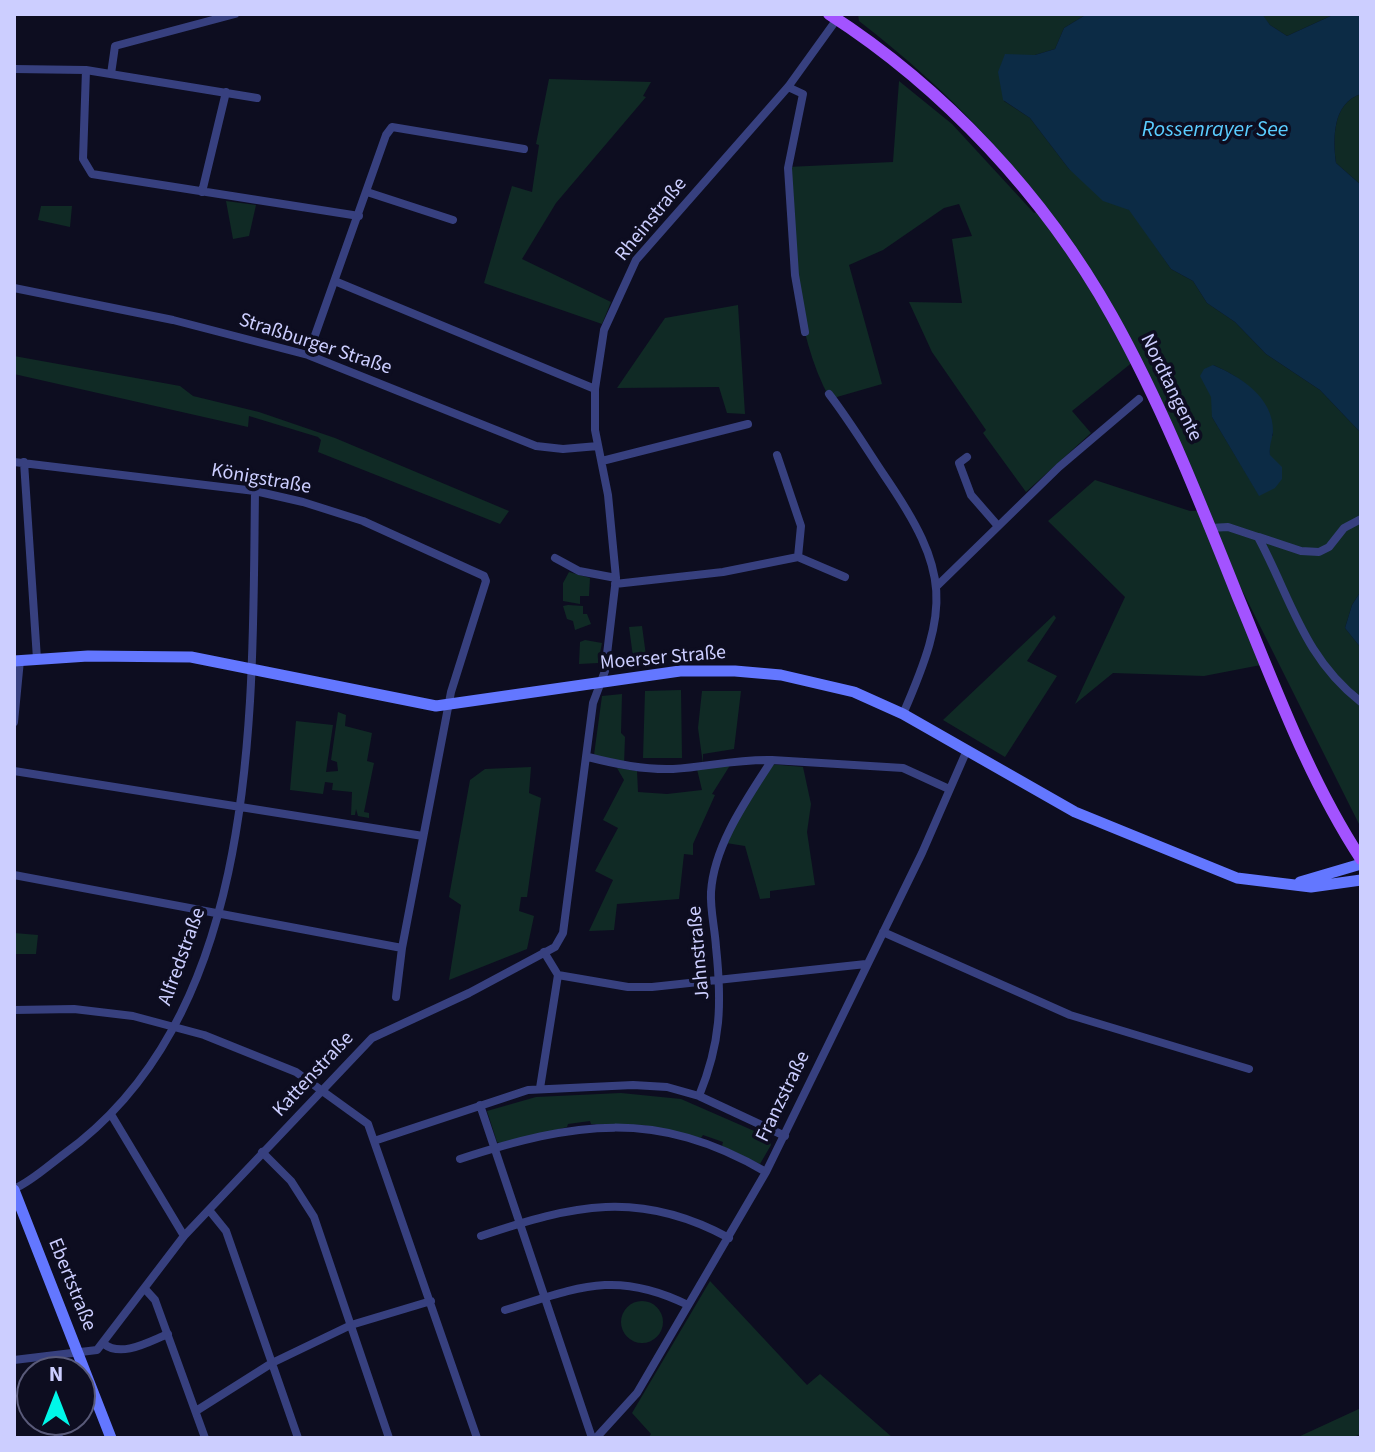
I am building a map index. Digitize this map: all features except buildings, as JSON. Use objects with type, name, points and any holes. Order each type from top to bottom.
[{"type":"main road","name":"Nordtangente","points":[[836,16],[944,103],[1041,210],[1112,315],[1165,422],[1316,780],[1361,861]]},
{"type":"street","points":[[111,74],[115,46],[235,14]]},
{"type":"street","name":"Rheinstraße","points":[[602,681],[615,581],[598,446],[595,389],[604,330],[636,260],[788,87],[836,16]]},
{"type":"street","points":[[14,69],[86,70],[257,98]]},
{"type":"street","points":[[86,70],[83,159],[86,168],[101,178],[295,203],[359,216]]},
{"type":"street","points":[[788,87],[803,94],[788,168],[795,275],[805,332]]},
{"type":"street","points":[[202,192],[226,92]]},
{"type":"street","points":[[308,355],[337,282],[386,135],[392,127],[524,149]]},
{"type":"street","points":[[367,192],[453,220]]},
{"type":"street","points":[[337,282],[595,389]]},
{"type":"street","name":"Straßburger Straße","points":[[14,288],[116,306],[308,355],[536,446],[563,449],[598,446]]},
{"type":"street","points":[[829,394],[916,522],[931,556],[937,586],[937,617],[903,714]]},
{"type":"street","points":[[937,586],[1059,467],[1139,399]]},
{"type":"street","points":[[602,461],[748,424]]},
{"type":"street","points":[[777,455],[801,526],[798,557]]},
{"type":"street","points":[[967,457],[959,463],[971,495],[998,526]]},
{"type":"street","name":"Königstraße","points":[[14,462],[255,491],[363,521],[484,576],[486,581],[450,705]]},
{"type":"street","points":[[24,462],[37,659]]},
{"type":"street","name":"Alfredstraße","points":[[14,1189],[112,1116],[183,1010],[217,913],[240,807],[252,670],[255,491]]},
{"type":"street","points":[[1210,528],[1228,527],[1301,551],[1319,552],[1329,547],[1344,528],[1361,519]]},
{"type":"street","points":[[1258,537],[1300,631],[1330,674],[1361,702]]},
{"type":"street","points":[[555,558],[579,571],[615,581],[698,576],[798,557],[845,577]]},
{"type":"street","name":"Moerser Straße","points":[[17,661],[178,656],[402,700],[450,705],[680,671],[781,675],[854,692],[903,714],[1075,812],[1237,878],[1311,887],[1361,880]]},
{"type":"street","points":[[14,722],[17,661]]},
{"type":"street","name":"Kattenstraße","points":[[104,1344],[184,1236],[372,1038],[469,993],[555,947],[563,933],[595,693],[602,681]]},
{"type":"street","points":[[396,997],[402,948],[450,705]]},
{"type":"street","name":"Franzstraße","points":[[594,1438],[637,1393],[766,1172],[883,932],[967,750]]},
{"type":"street","points":[[588,757],[632,767],[674,769],[731,759],[903,768],[949,789]]},
{"type":"street","name":"Jahnstraße","points":[[699,1096],[720,1032],[720,981],[711,893],[715,869],[739,812],[772,760]]},
{"type":"street","points":[[14,771],[423,836]]},
{"type":"street","name":"Moerser Straße","points":[[1276,885],[1321,877],[1361,861]]},
{"type":"street","points":[[14,875],[402,948]]},
{"type":"street","points":[[883,932],[1070,1015],[1249,1069]]},
{"type":"street","points":[[540,1088],[558,975],[544,952]]},
{"type":"street","points":[[558,975],[628,987],[720,981],[866,964]]},
{"type":"street","points":[[14,1010],[74,1009],[133,1016],[204,1035],[296,1072],[368,1124],[477,1438]]},
{"type":"street","points":[[374,1141],[540,1088],[645,1085],[699,1096],[785,1136]]},
{"type":"street","points":[[480,1105],[594,1438]]},
{"type":"street","points":[[112,1116],[184,1236]]},
{"type":"street","points":[[460,1159],[568,1129],[633,1127],[698,1140],[739,1156],[766,1172]]},
{"type":"street","points":[[262,1152],[291,1181],[314,1217],[389,1438]]},
{"type":"street","name":"Ebertstraße","points":[[14,1189],[111,1438]]},
{"type":"street","points":[[481,1236],[521,1222],[588,1206],[638,1206],[685,1217],[729,1238]]},
{"type":"street","points":[[209,1210],[226,1231],[298,1438]]},
{"type":"street","points":[[505,1310],[583,1285],[618,1282],[647,1287],[688,1305]]},
{"type":"street","points":[[145,1289],[155,1300],[205,1438]]},
{"type":"street","points":[[196,1411],[272,1363],[351,1325],[431,1301]]},
{"type":"street","points":[[14,1360],[97,1350],[104,1344],[119,1350],[132,1348],[168,1334]]},
{"type":"green space","points":[[858,14],[1087,14],[1064,28],[1055,49],[1035,55],[1005,55],[1004,101],[1030,118],[1069,169],[1131,211],[1171,269],[1193,281],[1207,303],[1235,322],[1266,354],[1320,390],[1361,433],[1361,591],[1352,605],[1345,628],[1361,648],[1361,828],[1221,548],[1266,664],[1204,676],[1113,673],[1075,704],[1125,597],[1048,521],[1095,480],[1190,511],[1204,511],[1134,361],[1072,411],[1091,433],[1026,492],[983,433],[986,430],[932,352],[909,302],[962,303],[952,239],[972,236],[959,204],[944,208],[883,250],[849,265],[882,384],[830,399],[817,372],[801,315],[793,256],[788,167],[893,162],[899,81],[952,124],[1034,213],[1041,210],[1079,262],[1033,193],[981,131],[923,74],[859,21]],"holes":[[[1213,365],[1254,391],[1266,410],[1273,435],[1268,440],[1270,456],[1259,495],[1212,417]]]},
{"type":"green space","points":[[1261,14],[1335,14],[1287,36],[1270,25]]},
{"type":"green space","points":[[549,79],[651,82],[643,96],[646,97],[556,203],[522,259],[611,302],[602,324],[484,283],[512,186],[532,192],[539,145],[536,144]]},
{"type":"green space","points":[[1361,94],[1361,185],[1336,163],[1335,143],[1336,123],[1344,105]]},
{"type":"green space","points":[[226,201],[256,205],[249,236],[233,239]]},
{"type":"green space","points":[[41,206],[72,206],[70,227],[38,220]]},
{"type":"green space","points":[[738,305],[745,414],[727,413],[719,387],[617,388],[665,318]]},
{"type":"green space","points":[[14,356],[180,386],[193,396],[259,412],[335,438],[509,511],[500,524],[318,452],[321,440],[318,437],[249,416],[248,427],[14,374]]},
{"type":"green space","points":[[569,572],[590,578],[589,596],[580,596],[580,604],[563,601],[563,583]]},
{"type":"green space","points":[[563,606],[583,606],[583,614],[587,614],[591,624],[575,630]]},
{"type":"green space","points":[[1054,615],[1056,618],[1027,661],[1057,676],[1005,757],[943,720]]},
{"type":"green space","points":[[642,626],[647,663],[634,664],[629,627]]},
{"type":"green space","points":[[580,642],[602,643],[598,663],[579,664]]},
{"type":"green space","points":[[681,690],[682,758],[643,758],[645,691]]},
{"type":"green space","points":[[702,691],[741,691],[734,749],[703,754],[703,763],[734,759],[712,794],[715,795],[693,844],[693,855],[684,854],[679,899],[617,904],[614,930],[589,931],[613,880],[595,871],[618,828],[603,820],[624,780],[617,768],[637,771],[638,792],[667,794],[702,790],[696,765],[703,764],[698,728]]},
{"type":"green space","points":[[622,694],[624,765],[594,755],[602,696]]},
{"type":"green space","points":[[338,712],[346,715],[345,726],[372,733],[367,761],[374,763],[364,812],[369,813],[369,818],[358,816],[356,809],[355,815],[351,815],[352,792],[332,790],[333,783],[325,782],[323,794],[290,790],[296,721],[333,725],[326,772],[338,771],[337,762],[331,760]]},
{"type":"green space","points":[[769,764],[803,767],[811,804],[807,832],[815,885],[770,891],[770,898],[760,899],[745,846],[726,843]]},
{"type":"green space","points":[[531,767],[529,793],[541,798],[527,897],[521,897],[519,911],[534,916],[527,949],[449,980],[461,905],[449,897],[470,780],[485,769]]},
{"type":"green space","points":[[14,933],[38,935],[36,954],[14,954]]},
{"type":"green space","points":[[621,1093],[681,1099],[768,1137],[771,1145],[760,1164],[722,1146],[723,1142],[703,1135],[701,1138],[643,1125],[591,1124],[590,1121],[568,1124],[567,1127],[502,1144],[497,1142],[487,1111],[536,1097]]},
{"type":"green space","points":[[710,1281],[807,1385],[820,1374],[893,1438],[648,1438],[651,1434],[632,1413]]},
{"type":"green space","points":[[642,1301],[657,1307],[663,1322],[657,1337],[642,1343],[627,1337],[621,1322],[627,1307]]},
{"type":"green space","points":[[1361,1408],[1361,1434],[1351,1438],[1296,1438]]},
{"type":"water","name":"Rossenrayer See","points":[[1087,14],[1262,14],[1270,25],[1287,36],[1335,14],[1361,14],[1361,94],[1344,105],[1336,123],[1335,143],[1336,163],[1361,185],[1361,433],[1320,390],[1266,354],[1235,322],[1207,303],[1193,281],[1171,269],[1129,210],[1103,201],[1069,169],[1030,118],[1003,100],[998,72],[1005,54],[1035,55],[1055,49],[1064,28]]},
{"type":"water","points":[[1213,365],[1244,382],[1268,408],[1273,432],[1270,455],[1282,467],[1282,479],[1275,488],[1259,496],[1212,417],[1211,397],[1200,376],[1204,369]]},
{"type":"water","points":[[1361,591],[1361,648],[1345,628],[1352,605]]}]
